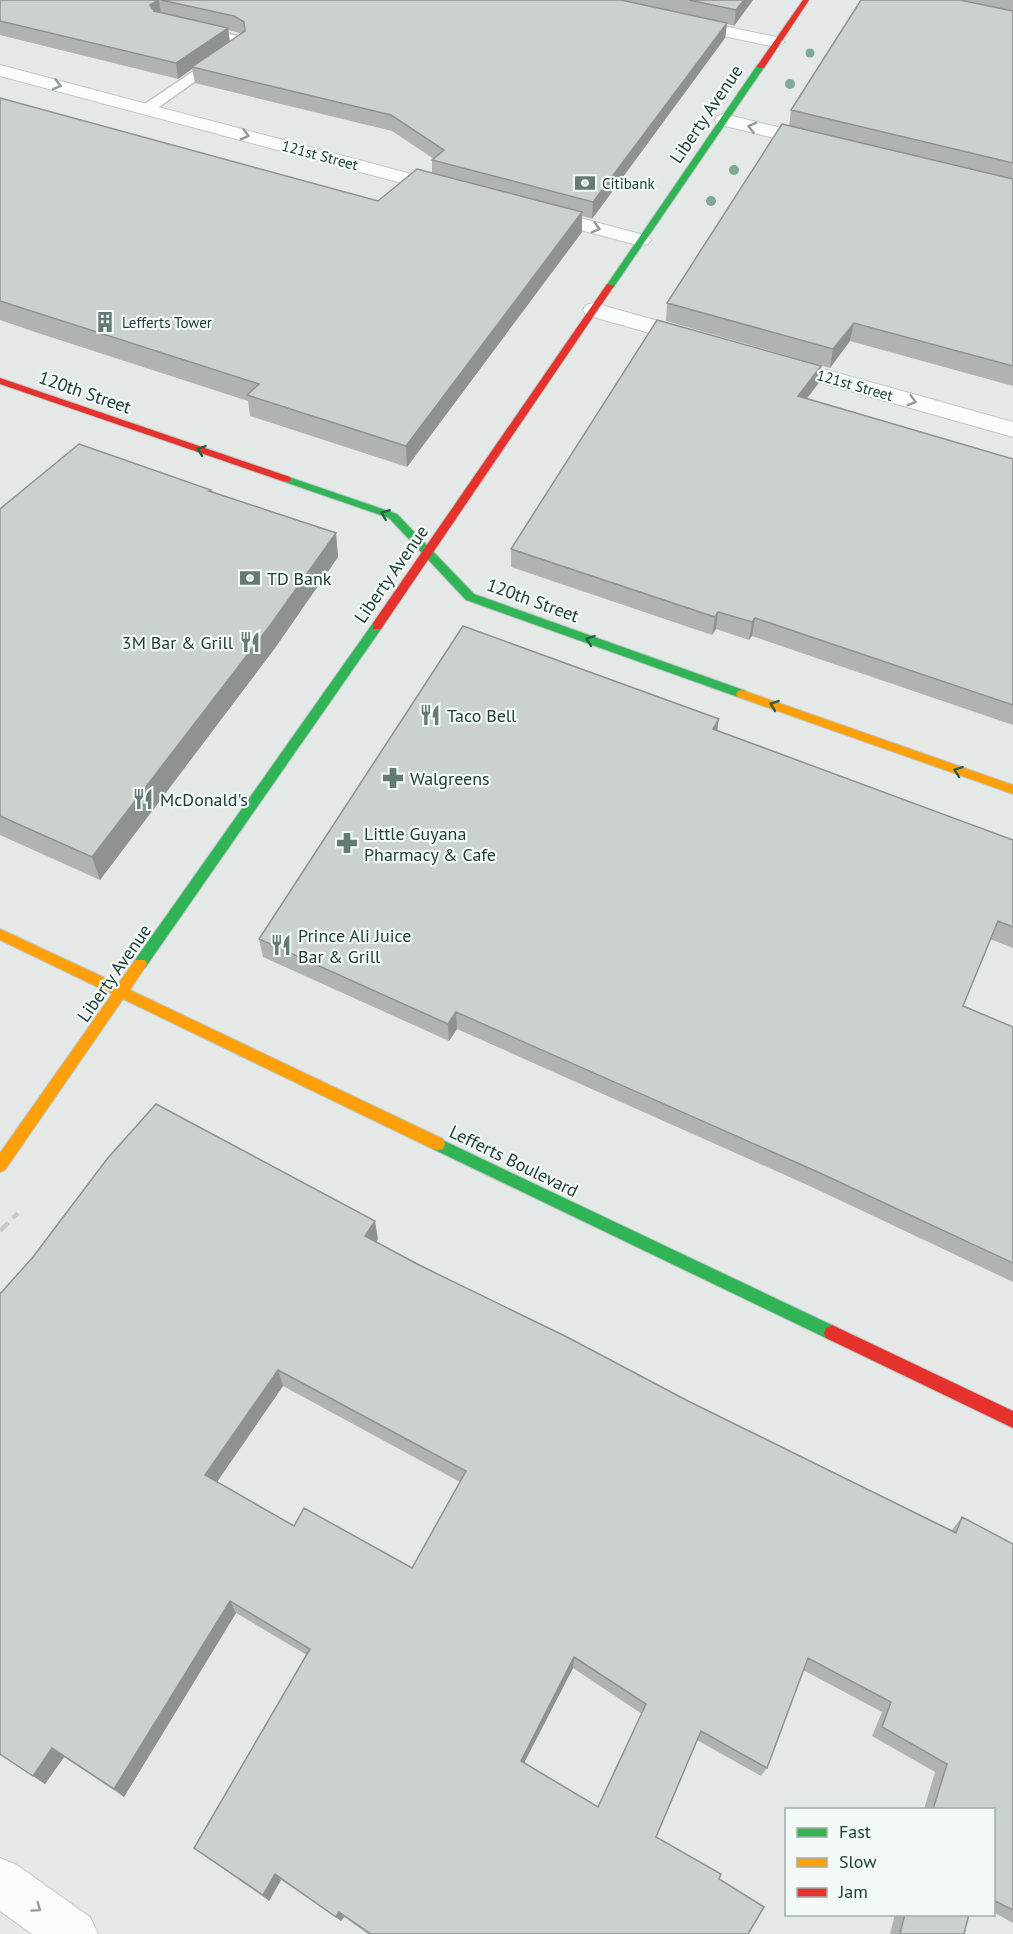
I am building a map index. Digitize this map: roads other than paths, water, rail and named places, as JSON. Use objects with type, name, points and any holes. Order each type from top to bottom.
[{"type":"street","name":"Liberty Avenue","points":[[0,1165],[427,553],[806,0]]},
{"type":"street","points":[[659,17],[776,42]]},
{"type":"street","name":"121st Street","points":[[0,70],[469,195]]},
{"type":"street","points":[[724,120],[834,147]]},
{"type":"street","points":[[515,207],[641,240]]},
{"type":"street","points":[[594,310],[720,346]]},
{"type":"street","name":"121st Street","points":[[754,356],[1013,430]]},
{"type":"street","name":"120th Street","points":[[0,381],[393,516],[470,597],[1013,790]]},
{"type":"street","name":"Lefferts Boulevard","points":[[0,934],[1013,1420]]},
{"type":"street","points":[[0,1882],[73,1934]]},
{"type":"lane","points":[[147,109],[240,45],[240,41],[232,38],[191,28]]},
{"type":"railway","points":[[0,1231],[18,1213]]},
{"type":"place","name":"Citibank","points":[[585,183]]},
{"type":"place","name":"Lefferts Tower","points":[[105,322]]},
{"type":"place","name":"TD Bank","points":[[250,578]]},
{"type":"place","name":"3M Bar & Grill","points":[[250,642]]},
{"type":"place","name":"Taco Bell","points":[[430,715]]},
{"type":"place","name":"Walgreens","points":[[393,778]]},
{"type":"place","name":"McDonald's","points":[[143,799]]},
{"type":"place","name":"Little Guyana Pharmacy & Cafe","points":[[347,843]]},
{"type":"place","name":"Prince Ali Juice Bar & Grill","points":[[281,945]]}]
